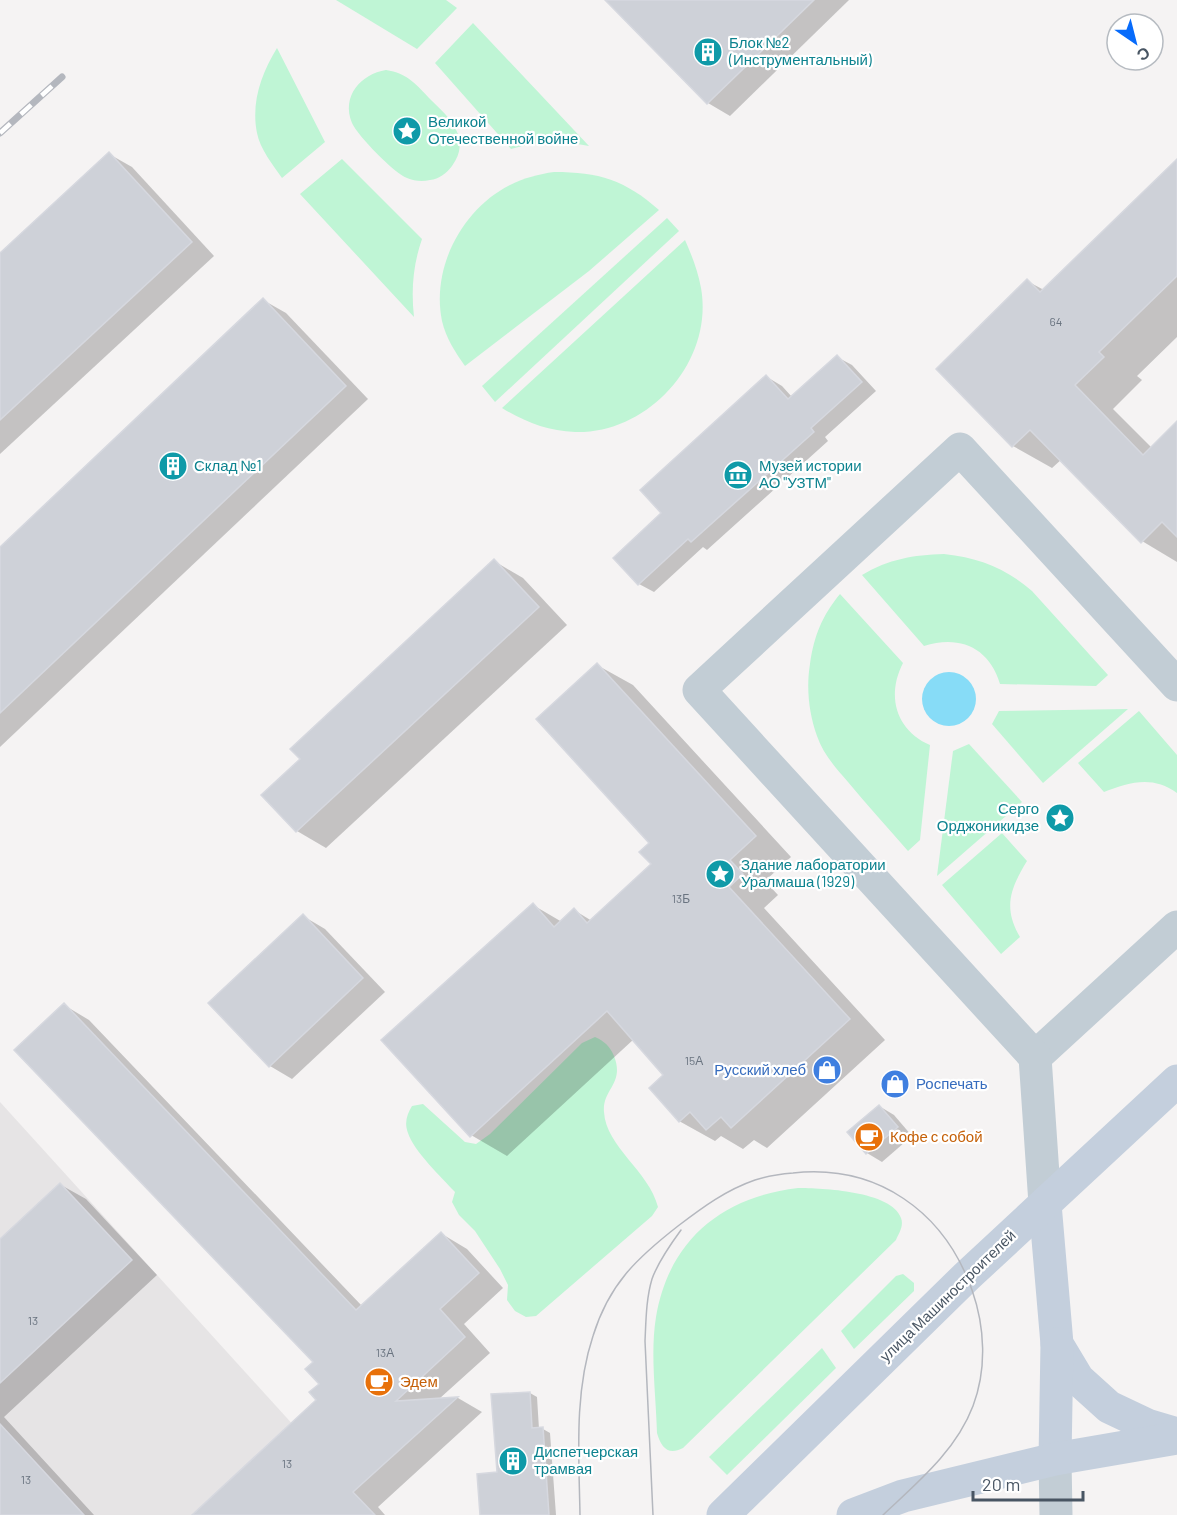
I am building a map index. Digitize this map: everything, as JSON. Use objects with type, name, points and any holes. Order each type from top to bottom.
[{"type":"main road","name":"улица Машиностроителей","points":[[723,1515],[967,1276],[1177,1081]]},
{"type":"main road","points":[[1045,1204],[1056,1344],[1055,1459]]},
{"type":"main road","points":[[1056,1344],[1078,1379],[1109,1407],[1177,1436]]},
{"type":"main road","points":[[853,1515],[903,1496],[1055,1459],[1177,1436]]},
{"type":"street","points":[[1045,1204],[1035,1057],[699,690],[960,449],[1177,685]]},
{"type":"street","points":[[1035,1057],[1177,927]]},
{"type":"street","points":[[1055,1459],[1056,1515]]},
{"type":"shaded area","points":[[0,1102],[364,1503],[350,1515],[0,1515]]},
{"type":"green space","points":[[336,0],[446,0],[457,8],[417,49]]},
{"type":"green space","points":[[473,23],[589,146],[550,142],[511,149],[435,63]]},
{"type":"green space","points":[[277,48],[325,142],[282,178],[261,145],[255,122],[256,100],[262,78]]},
{"type":"green space","points":[[386,70],[406,77],[416,85],[445,114],[456,130],[460,147],[458,156],[450,169],[440,177],[418,181],[401,175],[377,154],[352,123],[349,104],[355,88],[369,76]]},
{"type":"green space","points":[[342,159],[422,239],[413,278],[414,317],[300,194]]},
{"type":"green space","points":[[554,172],[585,174],[611,180],[635,191],[659,210],[589,271],[465,366],[446,333],[440,301],[441,281],[454,242],[464,225],[493,196],[521,180]]},
{"type":"green space","points":[[667,218],[679,231],[495,402],[482,386]]},
{"type":"green space","points":[[685,240],[695,264],[701,288],[702,315],[697,342],[686,366],[671,388],[651,407],[628,421],[602,429],[575,432],[537,425],[502,408]]},
{"type":"green space","points":[[944,554],[981,561],[1002,570],[1022,583],[1032,591],[1108,675],[1096,686],[1000,684],[988,661],[971,647],[949,642],[924,646],[862,575],[901,559]]},
{"type":"green space","points":[[840,594],[903,663],[895,688],[897,711],[909,730],[918,739],[930,745],[920,840],[908,851],[830,760],[814,728],[808,692],[812,654],[824,618]]},
{"type":"green space","points":[[1128,709],[1043,783],[992,724],[999,711]]},
{"type":"green space","points":[[1139,711],[1177,755],[1177,793],[1168,787],[1150,782],[1132,783],[1104,792],[1078,763]]},
{"type":"green space","points":[[969,744],[1022,802],[937,876],[953,751]]},
{"type":"green space","points":[[1002,833],[1027,861],[1016,881],[1010,908],[1020,937],[1001,954],[942,885]]},
{"type":"green space","points":[[595,1037],[609,1047],[617,1066],[615,1080],[604,1104],[607,1125],[612,1137],[646,1182],[658,1207],[652,1216],[536,1316],[526,1317],[515,1311],[507,1300],[508,1285],[500,1269],[475,1231],[459,1215],[452,1202],[455,1192],[428,1164],[411,1140],[406,1126],[407,1119],[412,1106],[423,1104],[465,1142],[476,1144],[490,1134],[582,1043]]},
{"type":"green space","points":[[798,1188],[838,1190],[871,1197],[895,1209],[901,1218],[902,1227],[896,1240],[683,1448],[673,1451],[666,1449],[657,1433],[653,1345],[656,1317],[663,1290],[673,1266],[703,1227],[723,1212],[771,1193]]},
{"type":"green space","points":[[903,1274],[914,1283],[914,1291],[854,1349],[841,1331],[896,1276]]},
{"type":"green space","points":[[822,1348],[836,1368],[727,1475],[709,1457]]},
{"type":"water","points":[[949,672],[959,674],[968,680],[974,689],[976,699],[974,709],[968,718],[959,724],[949,726],[939,724],[930,718],[924,709],[922,699],[924,689],[930,680],[939,674]]},
{"type":"building","name":"Блок №2 (Инструментальный)","points":[[605,0],[814,0],[707,104]]},
{"type":"building","points":[[109,152],[192,242],[0,420],[0,253]]},
{"type":"building","points":[[1177,159],[1177,276],[1099,352],[1104,357],[1075,385],[1143,455],[1177,421],[1177,537],[1162,522],[1141,543],[1030,430],[1012,447],[936,369],[1027,279],[1040,292]]},
{"type":"building","name":"Склад №1","points":[[263,298],[346,386],[0,713],[0,547]]},
{"type":"building","points":[[837,355],[862,382],[811,428],[814,432],[691,542],[688,539],[638,585],[613,558],[661,513],[640,490],[766,375],[788,399]]},
{"type":"building","points":[[494,559],[539,607],[296,832],[261,795],[300,759],[290,749]]},
{"type":"building","points":[[597,663],[756,836],[730,860],[743,874],[729,887],[850,1019],[731,1128],[721,1117],[706,1130],[690,1112],[679,1122],[649,1088],[663,1075],[607,1011],[470,1137],[381,1040],[533,903],[554,927],[574,908],[587,923],[651,864],[639,852],[649,843],[536,719]]},
{"type":"building","points":[[303,914],[363,978],[269,1067],[208,1003]]},
{"type":"building","points":[[64,1003],[356,1310],[441,1232],[479,1273],[440,1309],[465,1337],[396,1401],[458,1397],[353,1492],[375,1515],[192,1515],[316,1400],[309,1392],[319,1384],[305,1369],[313,1362],[14,1050]]},
{"type":"building","points":[[879,1105],[898,1127],[866,1154],[847,1132]]},
{"type":"building","points":[[60,1183],[132,1260],[0,1383],[0,1239]]},
{"type":"building","name":"Диспетчерская трамвая","points":[[530,1392],[532,1428],[543,1427],[549,1515],[480,1515],[477,1474],[497,1472],[491,1394]]},
{"type":"building","points":[[0,1424],[84,1515],[0,1515]]},
{"type":"tram line","points":[[580,1515],[579,1425],[583,1380],[593,1336],[607,1301],[616,1287],[626,1273],[650,1249],[687,1219],[724,1194],[744,1184],[769,1176],[824,1172],[852,1176],[879,1185],[903,1198],[925,1216],[944,1237],[960,1262],[972,1290],[980,1319],[983,1348],[981,1377],[978,1392],[966,1422],[946,1452],[883,1515]]},
{"type":"tram line","points":[[653,1515],[645,1341],[647,1310],[650,1287],[655,1273],[681,1230]]},
{"type":"railway","points":[[0,133],[62,77]]},
{"type":"place","name":"Блок №2 (Инструментальный)","points":[[708,52]]},
{"type":"place","name":"Великой Отечественной войне","points":[[407,131]]},
{"type":"place","name":"Склад №1","points":[[173,466]]},
{"type":"place","name":"Музей истории АО \"УЗТМ\"","points":[[738,475]]},
{"type":"place","name":"Серго Орджоникидзе","points":[[1060,818]]},
{"type":"place","name":"Здание лаборатории Уралмаша (1929)","points":[[720,874]]},
{"type":"place","name":"Русский хлеб","points":[[827,1070]]},
{"type":"place","name":"Роспечать","points":[[895,1084]]},
{"type":"place","name":"Кофе с собой","points":[[869,1137]]},
{"type":"place","name":"Эдем","points":[[379,1382]]},
{"type":"place","name":"Диспетчерская трамвая","points":[[513,1461]]}]
